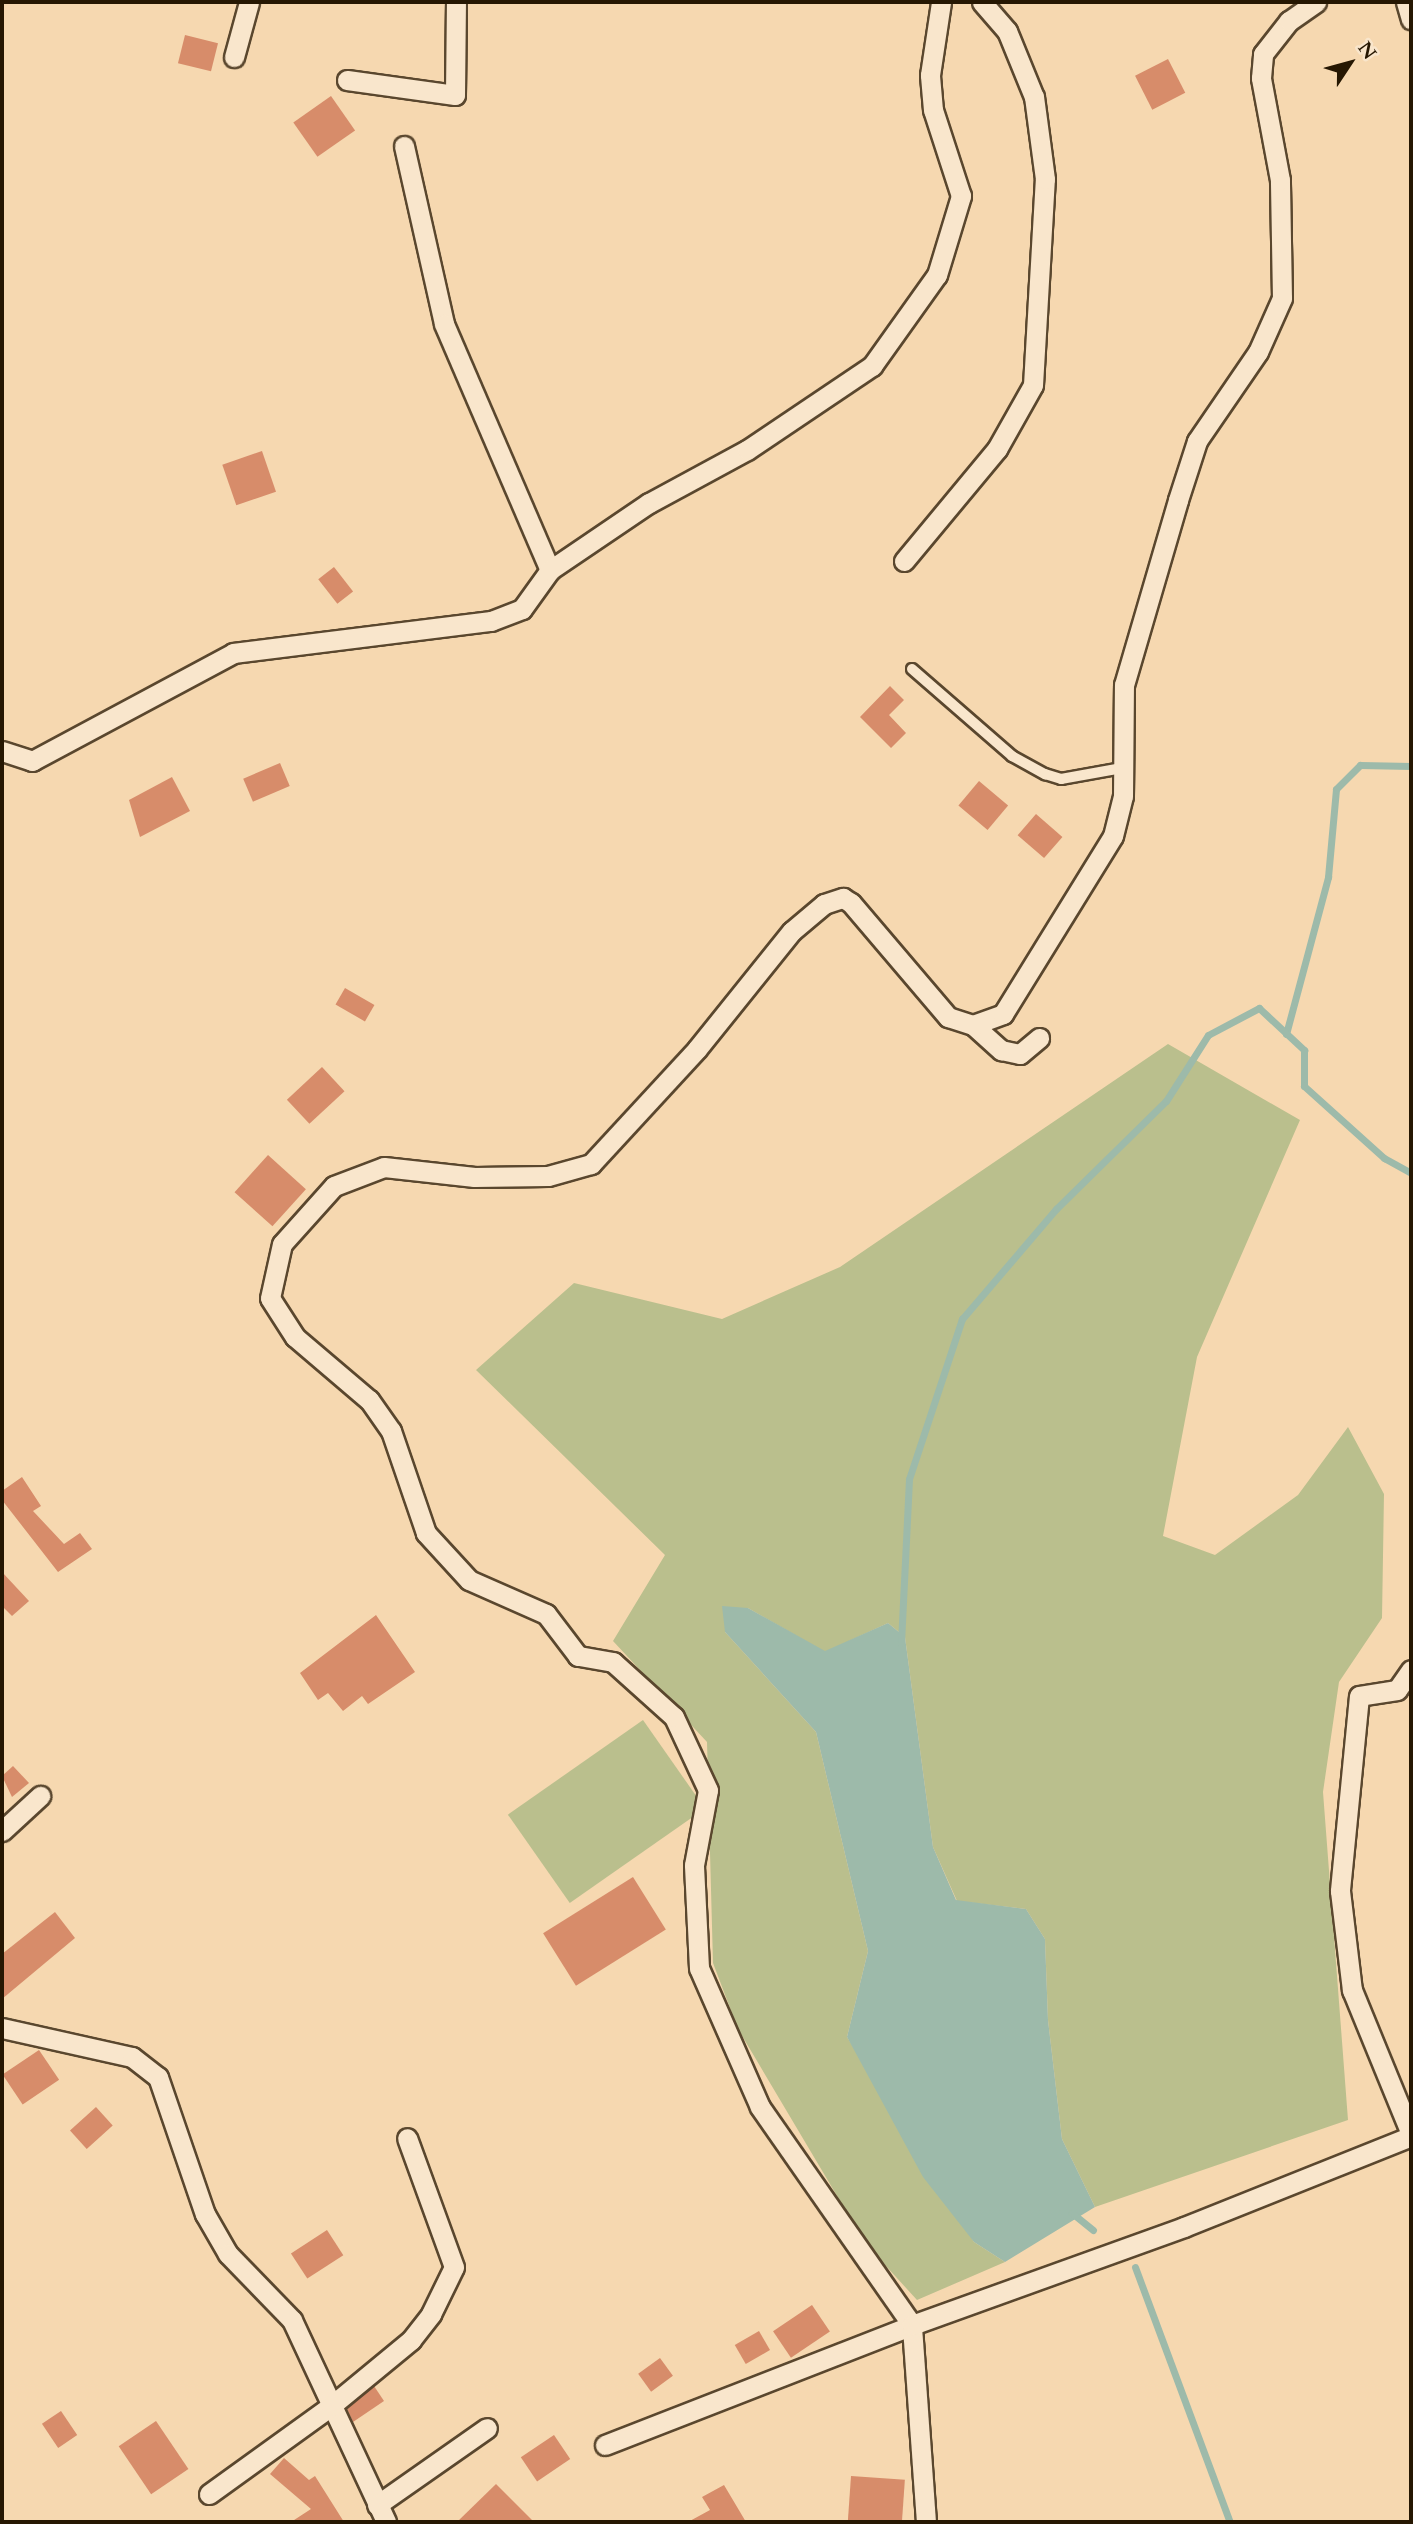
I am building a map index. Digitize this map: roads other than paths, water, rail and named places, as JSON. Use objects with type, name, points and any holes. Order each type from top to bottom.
[{"type":"street","points":[[234,57],[249,2]]},
{"type":"street","points":[[347,80],[455,96],[456,2]]},
{"type":"street","points":[[3,754],[32,761],[233,653],[491,621],[522,609],[550,570],[649,503],[747,450],[872,366],[937,275],[961,196],[933,110],[930,75],[941,2]]},
{"type":"street","points":[[905,561],[997,449],[1033,385],[1045,179],[1038,124],[1034,97],[1007,31],[982,2]]},
{"type":"street","points":[[973,1025],[1003,1014],[1113,836],[1123,796],[1124,685],[1197,441],[1258,352],[1282,298],[1280,180],[1261,78],[1263,54],[1289,21],[1316,2]]},
{"type":"street","points":[[1406,2],[1411,19]]},
{"type":"street","points":[[404,146],[444,324],[550,570]]},
{"type":"street","points":[[926,2522],[912,2325],[760,2108],[699,1968],[694,1865],[708,1790],[674,1717],[613,1662],[578,1656],[546,1614],[469,1580],[426,1533],[391,1431],[376,1410],[295,1337],[270,1298],[282,1244],[334,1186],[384,1167],[474,1177],[548,1176],[591,1164],[697,1049],[792,931],[824,904],[843,898],[851,903],[948,1017],[973,1025],[1001,1049],[1020,1054],[1039,1038]]},
{"type":"street","points":[[605,2445],[912,2325],[1196,2222],[1411,2135],[1352,1990],[1340,1891],[1359,1696],[1397,1690],[1411,1670]]},
{"type":"street","points":[[2,1831],[40,1796]]},
{"type":"street","points":[[2,2028],[132,2057],[158,2077],[205,2214],[228,2254],[292,2320],[382,2514],[486,2428]]},
{"type":"street","points":[[209,2494],[331,2406],[420,2330],[454,2267],[407,2138]]},
{"type":"lane","points":[[912,669],[1012,756],[1045,774],[1061,779],[1122,768]]},
{"type":"waterway","points":[[1286,1034],[1328,877],[1336,789],[1360,765],[1411,766]]},
{"type":"waterway","points":[[901,1643],[909,1479],[962,1319],[1056,1209],[1166,1101],[1208,1035],[1259,1008],[1304,1050],[1304,1086],[1384,1158],[1411,1173]]},
{"type":"waterway","points":[[1072,2213],[1093,2230]]},
{"type":"waterway","points":[[1135,2267],[1230,2522]]}]
